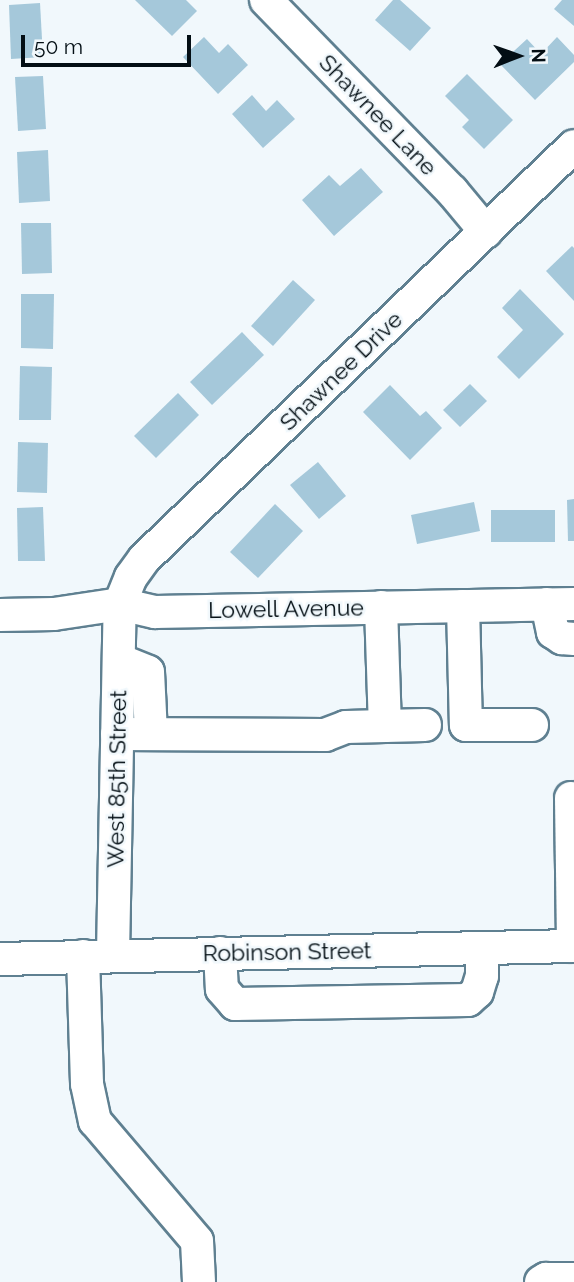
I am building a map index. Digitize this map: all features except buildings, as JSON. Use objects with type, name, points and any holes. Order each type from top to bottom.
[{"type":"street","name":"Shawnee Lane","points":[[266,0],[452,191],[486,232]]},
{"type":"street","name":"Shawnee Drive","points":[[120,604],[131,577],[144,559],[574,146]]},
{"type":"street","name":"Lowell Avenue","points":[[0,615],[54,614],[120,604],[155,612],[561,604]]},
{"type":"street","name":"West 85th Street","points":[[120,604],[117,734],[87,1084],[95,1121],[197,1241],[199,1282]]},
{"type":"street","points":[[561,604],[553,632],[562,638],[574,639]]},
{"type":"street","points":[[463,606],[467,725],[532,725]]},
{"type":"street","points":[[381,607],[385,726]]},
{"type":"street","points":[[119,660],[148,672],[151,734]]},
{"type":"street","points":[[117,734],[325,735],[346,727],[425,725]]},
{"type":"street","points":[[571,798],[573,946]]},
{"type":"street","name":"Robinson Street","points":[[0,959],[573,946]]},
{"type":"street","points":[[220,953],[222,989],[234,1004],[468,1000],[477,992],[482,976],[482,948]]},
{"type":"street","points":[[541,1282],[546,1279],[574,1279]]}]
